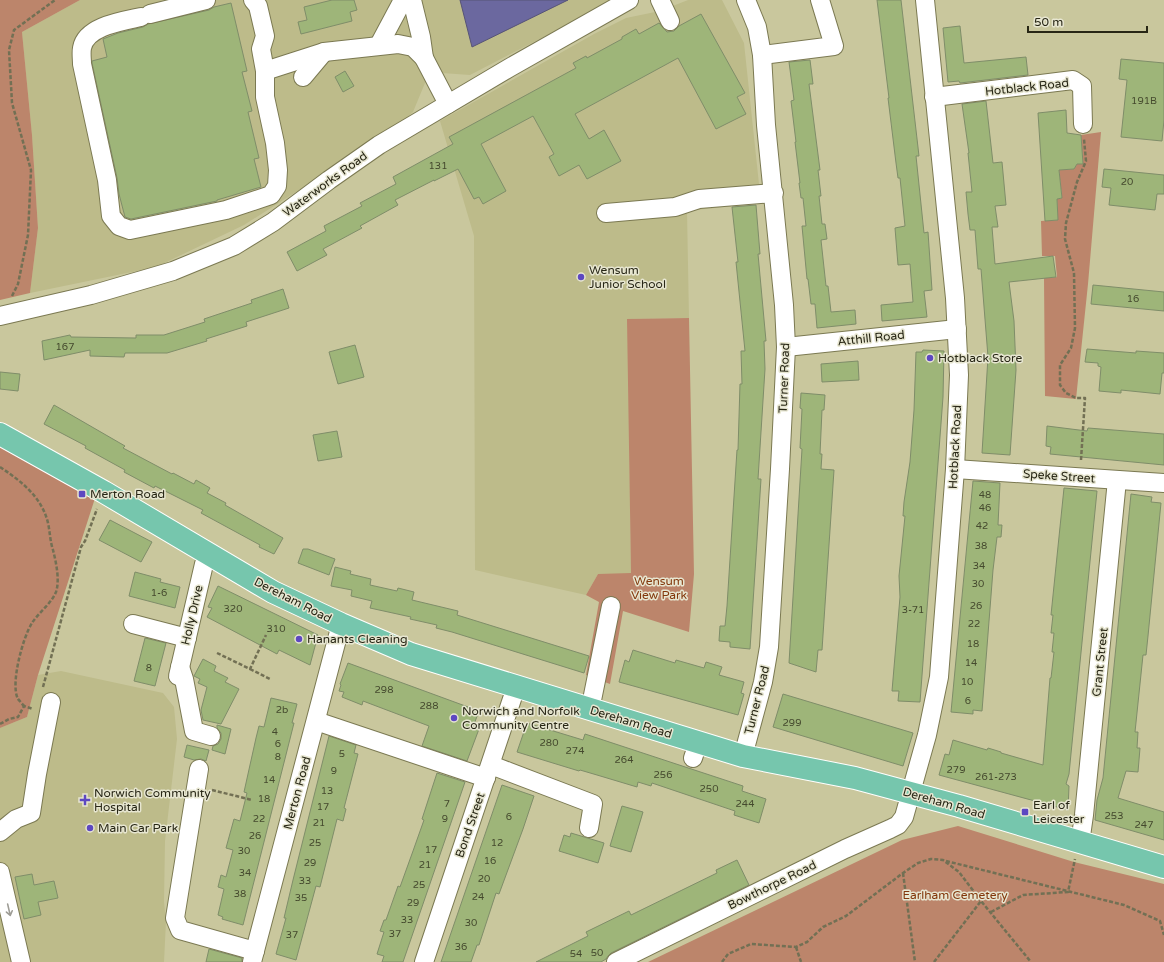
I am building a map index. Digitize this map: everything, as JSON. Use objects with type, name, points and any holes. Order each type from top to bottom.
[{"type":"main road","name":"Dereham Road","points":[[0,434],[104,492],[273,592],[341,624],[411,654],[590,710],[696,750],[743,756],[856,778],[959,806],[1164,867]]},
{"type":"street","points":[[206,0],[104,26],[90,33],[82,47],[82,64],[107,180],[111,216],[119,226],[130,230],[226,210],[270,195],[277,186],[278,170],[275,143],[265,97],[265,71],[260,49],[265,36],[258,6],[253,0]]},
{"type":"street","points":[[379,45],[403,0]]},
{"type":"street","points":[[412,0],[421,36],[424,58]]},
{"type":"street","name":"Waterworks Road","points":[[7,314],[91,295],[173,271],[234,246],[273,222],[379,145],[563,36],[629,0]]},
{"type":"street","points":[[660,0],[670,21]]},
{"type":"street","name":"Turner Road","points":[[743,756],[763,682],[769,647],[786,347],[784,304],[774,193],[766,125],[762,55],[757,28],[746,0]]},
{"type":"street","points":[[762,55],[834,46],[820,0]]},
{"type":"street","name":"Hotblack Road","points":[[910,793],[927,735],[939,677],[955,470],[959,375],[955,298],[925,0]]},
{"type":"street","points":[[265,71],[324,52],[398,44],[413,47],[424,58],[448,104]]},
{"type":"street","points":[[303,77],[324,52]]},
{"type":"street","name":"Hotblack Road","points":[[934,97],[1073,80],[1082,86],[1083,124]]},
{"type":"street","points":[[606,213],[674,207],[699,199],[774,193]]},
{"type":"street","name":"Atthill Road","points":[[786,347],[957,330]]},
{"type":"street","name":"Speke Street","points":[[955,470],[1164,483]]},
{"type":"street","name":"Grant Street","points":[[1080,843],[1117,480]]},
{"type":"street","name":"Holly Drive","points":[[208,554],[204,564],[179,672],[184,679],[194,731],[211,736]]},
{"type":"street","points":[[590,710],[611,606]]},
{"type":"street","points":[[133,624],[187,638]]},
{"type":"street","name":"Merton Road","points":[[253,956],[341,624]]},
{"type":"street","name":"Bond Street","points":[[424,962],[516,687]]},
{"type":"street","points":[[0,832],[16,819],[31,813],[44,701]]},
{"type":"street","points":[[316,721],[593,804],[589,828]]},
{"type":"street","points":[[198,777],[175,918],[180,930],[253,956]]},
{"type":"street","name":"Bowthorpe Road","points":[[616,962],[844,849],[898,825],[904,817],[910,793]]},
{"type":"street","points":[[0,872],[21,962]]},
{"type":"path","points":[[7,314],[11,297],[18,284],[28,235],[31,170],[12,103],[9,50],[14,30],[55,0]]},
{"type":"path","points":[[1079,477],[1085,398],[1076,398],[1066,393],[1060,385],[1060,365],[1071,348],[1075,328],[1074,273],[1065,239],[1066,223],[1074,192],[1086,161],[1083,124]]},
{"type":"path","points":[[0,467],[16,478],[36,497],[48,523],[51,545],[57,567],[56,590],[51,602],[40,613],[26,634],[15,674],[18,698],[24,706]]},
{"type":"path","points":[[0,724],[18,716],[24,706],[44,701],[81,546],[86,541],[104,492]]},
{"type":"path","points":[[250,670],[266,636]]},
{"type":"path","points":[[216,653],[270,679]]},
{"type":"path","points":[[198,777],[252,800]]},
{"type":"path","points":[[1068,892],[1080,843]]},
{"type":"path","points":[[722,962],[728,954],[751,944],[796,947],[806,942],[822,927],[846,916],[918,863],[931,859],[943,860],[1124,905],[1160,921],[1164,935]]},
{"type":"path","points":[[943,860],[959,872],[1031,962]]},
{"type":"path","points":[[903,873],[915,962]]},
{"type":"path","points":[[991,912],[1023,895],[1068,892]]},
{"type":"path","points":[[934,962],[981,901]]},
{"type":"path","points":[[796,947],[801,962]]},
{"type":"shaded area","points":[[80,0],[615,0],[470,75],[442,73],[425,83],[413,112],[390,132],[244,225],[156,267],[30,293],[38,228],[32,135],[22,32]]},
{"type":"shaded area","points":[[460,0],[568,0],[472,47]]},
{"type":"shaded area","name":"Wensum Junior School","points":[[688,0],[722,0],[744,43],[761,203],[687,211],[689,318],[628,319],[631,574],[598,574],[586,595],[475,570],[474,236],[440,121],[594,34],[626,18],[660,11]]},
{"type":"shaded area","name":"Norwich Community Hospital","points":[[61,671],[163,693],[174,707],[177,739],[165,841],[164,902],[166,921],[164,962],[0,962],[0,728],[27,717],[38,675]]},
{"type":"green space","points":[[0,0],[80,0],[22,32],[32,135],[38,228],[30,293],[0,300]]},
{"type":"green space","points":[[1101,132],[1088,284],[1076,399],[1045,396],[1044,278],[1057,277],[1055,256],[1042,256],[1041,221],[1058,220],[1057,199],[1062,198],[1059,170],[1074,169],[1077,164],[1083,164],[1081,135]]},
{"type":"green space","name":"Wensum View Park","points":[[689,318],[694,574],[689,632],[623,611],[610,684],[586,675],[599,602],[586,595],[598,574],[631,573],[627,319]]},
{"type":"green space","points":[[0,439],[97,492],[38,675],[27,717],[0,728]]},
{"type":"green space","name":"Earlham Cemetery","points":[[958,826],[1074,862],[1164,884],[1164,962],[648,962],[902,840]]},
{"type":"building","points":[[332,0],[354,0],[357,10],[350,12],[352,21],[301,34],[298,22],[307,20],[304,7]]},
{"type":"building","points":[[877,0],[901,0],[919,156],[916,156],[924,233],[928,232],[932,290],[924,291],[927,317],[882,321],[881,305],[913,302],[910,264],[898,265],[895,228],[905,226]]},
{"type":"building","points":[[231,3],[247,71],[242,72],[252,111],[248,112],[259,158],[254,159],[261,187],[217,201],[131,219],[125,217],[92,61],[107,57],[103,39],[118,33],[143,27],[148,24],[209,10],[214,7]]},
{"type":"building","points":[[701,14],[745,93],[737,97],[746,114],[716,129],[678,58],[575,114],[589,139],[604,130],[621,161],[587,179],[579,165],[559,176],[549,157],[554,154],[533,116],[481,144],[506,191],[483,204],[479,197],[474,199],[458,169],[395,200],[398,205],[360,226],[362,228],[323,249],[327,255],[297,271],[287,252],[326,231],[324,226],[362,206],[360,203],[396,184],[393,177],[453,144],[449,137],[576,68],[573,63],[586,56],[587,58],[622,39],[622,37],[636,29],[639,34],[659,23],[667,32],[674,31],[679,26]]},
{"type":"building","points":[[960,26],[964,63],[1026,57],[1028,75],[960,83],[959,81],[948,82],[943,28]]},
{"type":"building","points":[[1121,59],[1164,63],[1164,120],[1162,141],[1121,137],[1127,80],[1119,79]]},
{"type":"building","points":[[810,60],[813,84],[809,84],[820,170],[818,170],[821,196],[819,196],[822,224],[825,224],[827,239],[821,240],[826,286],[828,286],[831,312],[855,310],[856,324],[817,328],[815,304],[811,304],[807,279],[802,226],[806,226],[803,198],[801,198],[799,183],[791,101],[794,100],[789,62]]},
{"type":"building","points":[[345,71],[354,86],[343,92],[335,77]]},
{"type":"building","points":[[986,101],[993,163],[1002,162],[1006,205],[995,206],[998,227],[992,227],[995,264],[1053,256],[1056,277],[1009,282],[1014,321],[1016,370],[1010,455],[982,453],[988,357],[981,269],[978,269],[975,230],[970,230],[968,214],[966,192],[972,192],[969,153],[962,104]]},
{"type":"building","points":[[1066,110],[1067,133],[1081,135],[1083,164],[1077,164],[1074,169],[1059,170],[1062,198],[1057,199],[1058,220],[1045,221],[1038,113]]},
{"type":"building","points":[[1104,169],[1164,175],[1164,194],[1157,194],[1155,210],[1109,205],[1111,188],[1102,187]]},
{"type":"building","points":[[756,205],[760,254],[758,254],[766,341],[764,341],[765,369],[758,479],[761,479],[750,649],[730,647],[730,642],[719,641],[720,626],[725,626],[727,606],[738,450],[740,384],[742,384],[741,351],[745,351],[732,207]]},
{"type":"building","points":[[1093,285],[1164,292],[1164,311],[1091,304]]},
{"type":"building","points":[[283,289],[289,308],[246,322],[247,326],[206,339],[207,341],[167,353],[125,353],[124,357],[90,356],[90,350],[44,360],[42,341],[70,335],[71,337],[136,338],[136,335],[164,335],[205,322],[204,319],[252,303],[251,300]]},
{"type":"building","points":[[355,345],[364,377],[338,384],[329,352]]},
{"type":"building","points":[[1087,349],[1136,353],[1136,351],[1164,353],[1164,373],[1162,373],[1160,394],[1121,390],[1121,393],[1099,391],[1101,367],[1098,366],[1098,363],[1085,362]]},
{"type":"building","points":[[923,350],[944,351],[943,397],[920,702],[898,701],[899,691],[892,691],[900,597],[899,576],[905,516],[903,516],[904,502],[910,462],[914,410],[916,352],[922,352]]},
{"type":"building","points":[[858,361],[859,380],[822,382],[821,364]]},
{"type":"building","points":[[0,372],[20,374],[18,391],[0,389]]},
{"type":"building","points":[[801,393],[825,395],[824,410],[822,410],[820,454],[822,454],[821,469],[834,470],[822,650],[818,650],[816,672],[789,663],[802,449],[800,448],[802,409],[800,408]]},
{"type":"building","points":[[54,405],[125,446],[123,448],[172,474],[173,473],[194,484],[196,480],[210,488],[207,493],[283,538],[274,554],[259,547],[260,545],[201,513],[203,510],[155,486],[154,488],[124,472],[125,470],[85,448],[86,446],[44,424]]},
{"type":"building","points":[[1047,426],[1087,431],[1088,428],[1164,434],[1164,465],[1050,454],[1051,447],[1046,446]]},
{"type":"building","points":[[337,431],[342,457],[318,461],[313,435]]},
{"type":"building","points":[[973,481],[1000,483],[998,525],[1002,525],[1001,537],[997,537],[993,570],[982,711],[973,710],[973,714],[951,712]]},
{"type":"building","points":[[1064,488],[1097,491],[1069,774],[1066,784],[1069,786],[1068,810],[939,775],[945,754],[949,755],[953,740],[987,750],[988,748],[1043,765],[1050,678],[1054,652],[1052,652],[1054,633],[1051,633],[1053,615],[1051,615]]},
{"type":"building","points":[[1131,494],[1152,497],[1151,502],[1161,503],[1146,655],[1143,655],[1135,732],[1138,732],[1137,748],[1140,748],[1138,772],[1126,771],[1118,798],[1164,812],[1164,840],[1095,820],[1097,800],[1103,778]]},
{"type":"building","points":[[110,520],[152,542],[141,562],[99,540]]},
{"type":"building","points":[[303,549],[308,549],[335,559],[329,575],[298,563]]},
{"type":"building","points":[[335,567],[351,571],[350,574],[371,579],[370,585],[397,591],[398,588],[414,592],[412,600],[458,611],[457,615],[589,656],[584,673],[436,628],[437,625],[410,619],[411,617],[370,608],[372,601],[351,596],[352,590],[331,586]]},
{"type":"building","points":[[135,572],[161,579],[160,582],[180,587],[175,608],[129,596]]},
{"type":"building","points":[[218,586],[318,635],[310,665],[279,650],[277,654],[207,617],[212,608],[208,607]]},
{"type":"building","points":[[145,638],[166,643],[155,686],[134,681]]},
{"type":"building","points":[[633,650],[675,663],[676,660],[704,668],[706,662],[722,667],[719,675],[744,682],[741,693],[744,694],[738,715],[619,682],[625,660],[629,662]]},
{"type":"building","points":[[203,659],[216,666],[214,671],[228,678],[225,682],[239,689],[221,724],[203,720],[201,710],[207,687],[198,683],[200,679],[194,676]]},
{"type":"building","points":[[348,663],[479,711],[473,727],[479,729],[467,761],[422,746],[429,726],[363,701],[362,705],[342,697],[344,692],[339,691],[340,684]]},
{"type":"building","points":[[783,694],[913,733],[903,766],[773,727]]},
{"type":"building","points":[[271,698],[297,704],[292,723],[294,723],[243,925],[222,919],[223,917],[218,915],[224,889],[218,887],[221,875],[226,877],[233,850],[226,848],[234,819],[240,821],[247,793],[244,792],[259,726],[264,727]]},
{"type":"building","points":[[527,723],[583,740],[585,734],[743,786],[742,791],[766,799],[759,823],[734,815],[735,811],[652,783],[651,786],[638,782],[637,787],[517,752]]},
{"type":"building","points":[[217,725],[231,729],[225,754],[212,750],[213,746],[218,744],[221,739],[221,733],[217,728]]},
{"type":"building","points":[[329,736],[356,745],[354,753],[358,754],[344,808],[346,809],[343,821],[337,819],[320,887],[316,886],[296,960],[276,954],[286,918],[284,918]]},
{"type":"building","points":[[187,745],[209,750],[206,761],[184,757]]},
{"type":"building","points":[[437,773],[465,782],[403,962],[382,962],[384,956],[377,954],[384,932],[380,931],[384,920],[386,920],[398,886],[400,887],[413,851],[424,820],[422,819]]},
{"type":"building","points":[[502,785],[534,796],[523,829],[499,894],[496,893],[479,945],[477,945],[471,962],[441,962]]},
{"type":"building","points":[[622,806],[643,812],[631,852],[610,846]]},
{"type":"building","points":[[571,833],[604,843],[598,863],[559,851],[564,835],[570,837]]},
{"type":"building","points":[[737,860],[749,885],[611,953],[601,962],[536,962],[588,936],[586,932],[629,911],[631,915],[717,873],[716,870]]},
{"type":"building","points":[[32,874],[34,885],[54,881],[58,898],[38,902],[41,915],[24,919],[15,877]]},
{"type":"building","points":[[209,949],[242,958],[242,962],[206,962]]},
{"type":"place","name":"Wensum Junior School","points":[[581,277]]},
{"type":"place","name":"Hotblack Store","points":[[930,358]]},
{"type":"place","name":"Merton Road","points":[[82,494]]},
{"type":"place","name":"Hanants Cleaning","points":[[299,639]]},
{"type":"place","name":"Norwich and Norfolk Community Centre","points":[[454,718]]},
{"type":"place","name":"Norwich Community Hospital","points":[[85,800]]},
{"type":"place","name":"Earl of Leicester","points":[[1025,812]]},
{"type":"place","name":"Main Car Park","points":[[90,828]]}]
